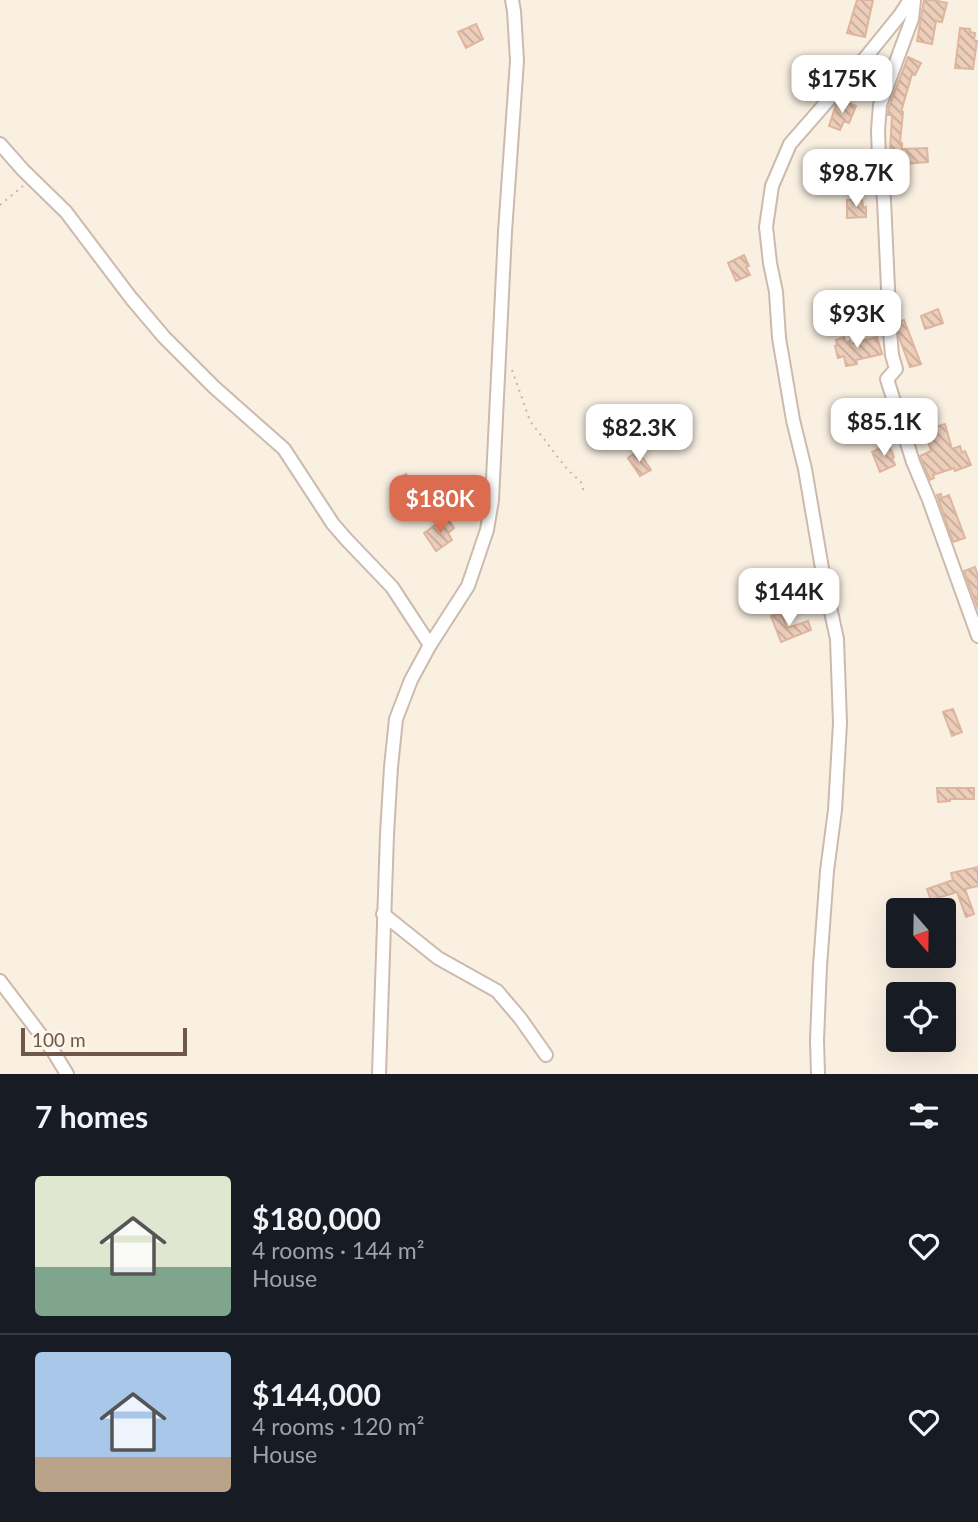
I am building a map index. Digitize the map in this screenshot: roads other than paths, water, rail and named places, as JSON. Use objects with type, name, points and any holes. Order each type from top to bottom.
[{"type":"street","points":[[379,1074],[383,914],[396,719],[411,680],[468,586],[487,530],[492,500],[505,232],[517,61],[512,0]]},
{"type":"street","points":[[912,0],[912,19],[880,105],[878,130],[892,355],[896,369],[887,379],[913,462],[978,636]]},
{"type":"street","points":[[818,1074],[820,965],[835,810],[840,723],[837,639],[805,469],[793,420],[779,338],[776,292],[766,228],[772,186],[790,144],[912,0]]},
{"type":"street","points":[[0,144],[66,212],[164,337],[214,387],[284,449],[333,524],[392,587],[430,645]]},
{"type":"street","points":[[383,914],[438,958],[497,992],[520,1018],[546,1055]]},
{"type":"street","points":[[0,981],[67,1074]]}]
